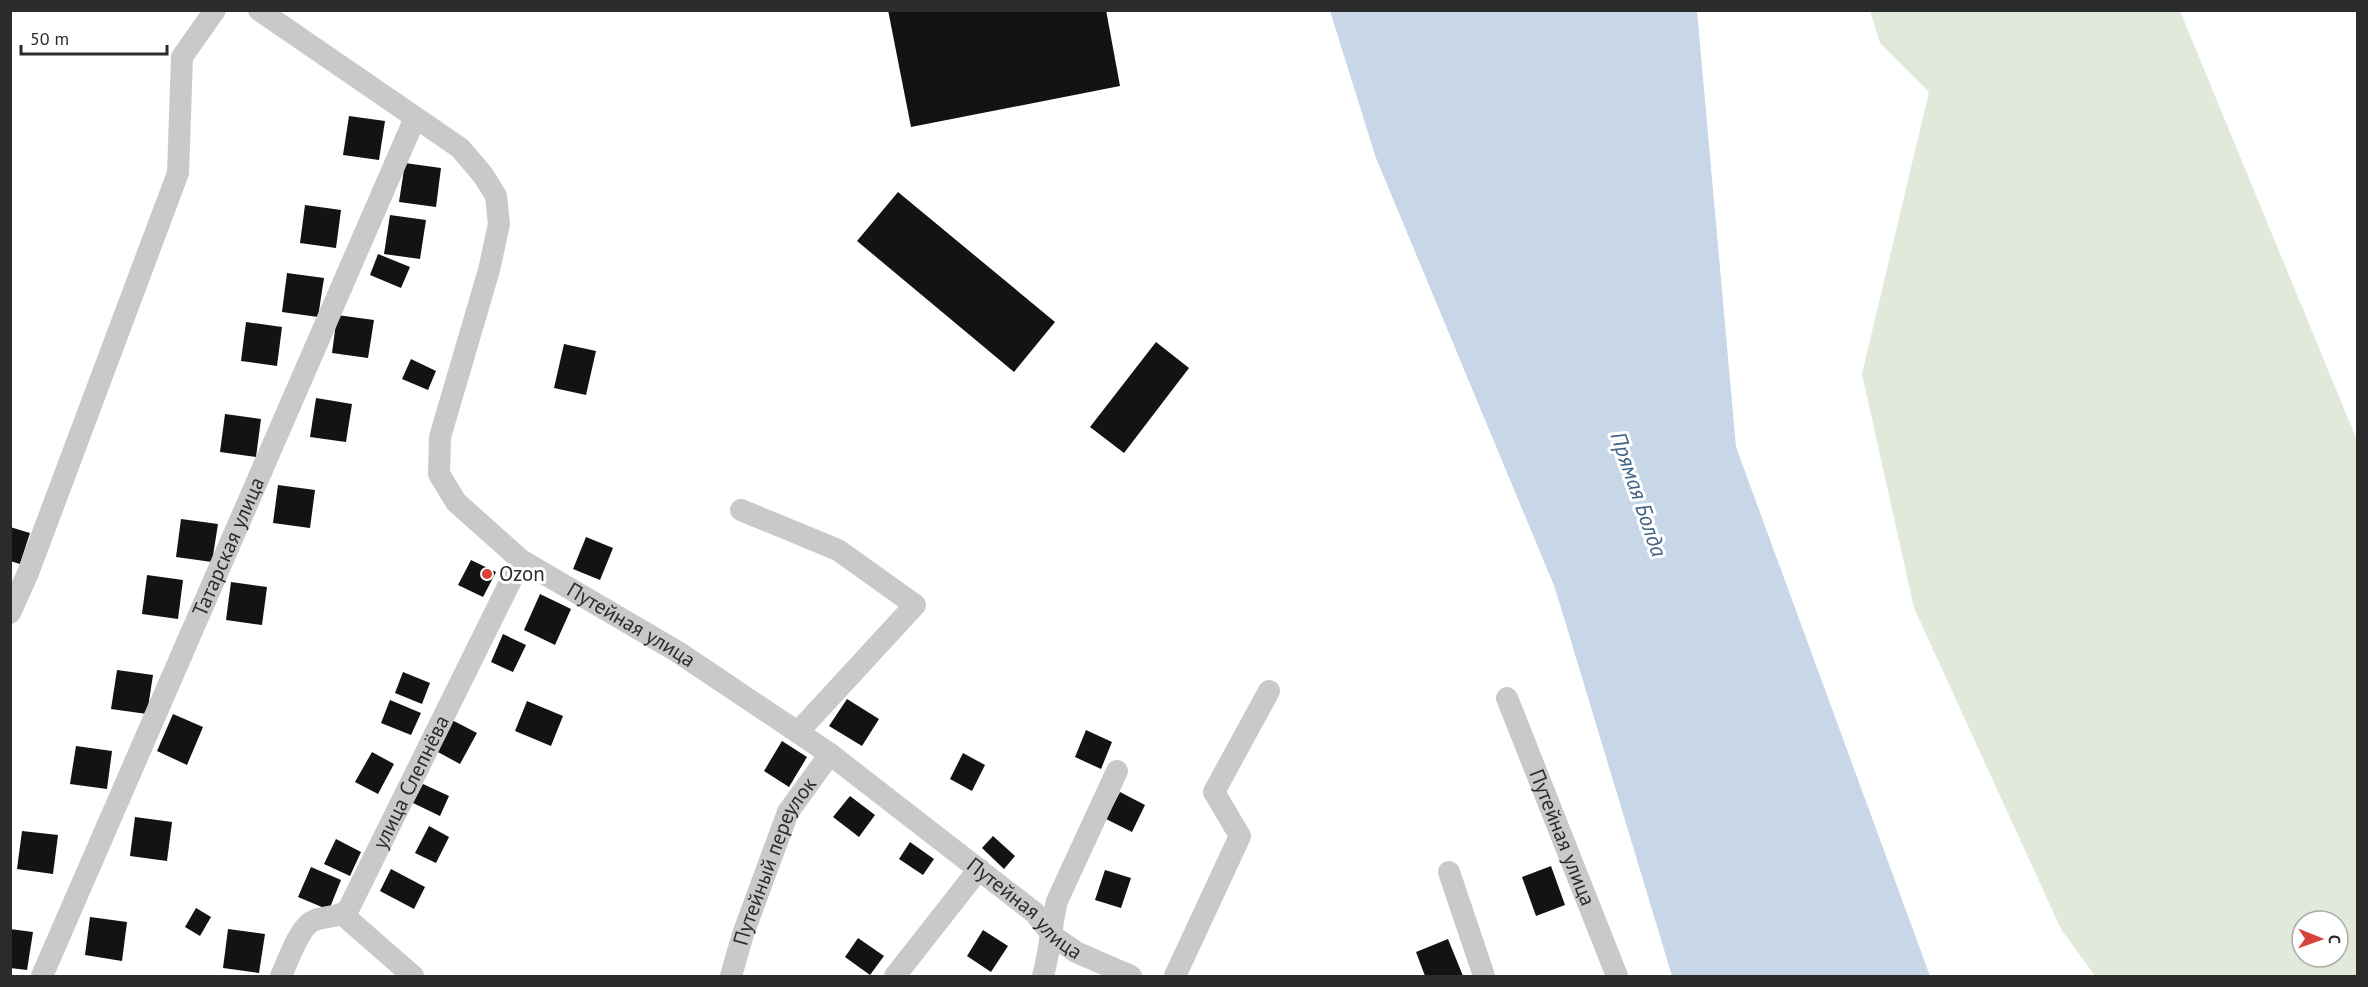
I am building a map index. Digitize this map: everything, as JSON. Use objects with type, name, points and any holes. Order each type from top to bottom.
[{"type":"street","points":[[10,613],[19,573],[178,173],[182,57],[215,10]]},
{"type":"street","name":"Путейная улица","points":[[259,10],[460,148],[483,175],[496,196],[499,224],[489,270],[440,437],[438,474],[456,502],[520,560],[678,652],[830,754],[1035,914],[1053,936],[1076,952],[1131,976]]},
{"type":"street","name":"Татарская улица","points":[[42,976],[171,685],[416,118]]},
{"type":"street","points":[[741,510],[838,550],[915,605],[798,732]]},
{"type":"street","name":"улица Слепнёва","points":[[342,914],[348,910],[520,560]]},
{"type":"street","points":[[1175,976],[1240,836],[1214,792],[1269,692]]},
{"type":"street","name":"Путейная улица","points":[[1507,698],[1617,976]]},
{"type":"street","name":"Путейный переулок","points":[[731,976],[743,934],[788,812],[830,754]]},
{"type":"street","points":[[1043,976],[1053,936],[1053,917],[1057,901],[1117,771]]},
{"type":"street","points":[[895,976],[979,869]]},
{"type":"street","points":[[1449,872],[1484,976]]},
{"type":"street","points":[[281,976],[303,930],[311,921],[342,914],[413,976]]},
{"type":"green space","points":[[1870,11],[2180,11],[2357,440],[2357,976],[2095,976],[2061,929],[1914,608],[1862,374],[1929,92],[1880,43]]},
{"type":"water","name":"Прямая Болда","points":[[1330,11],[1697,11],[1736,447],[1930,976],[1672,976],[1555,588],[1376,158]]},
{"type":"building","points":[[888,10],[1106,10],[1120,86],[911,127]]},
{"type":"building","points":[[349,116],[385,121],[379,160],[343,155]]},
{"type":"building","points":[[405,163],[441,168],[436,207],[399,202]]},
{"type":"building","points":[[898,192],[1055,322],[1014,372],[857,241]]},
{"type":"building","points":[[305,205],[341,210],[336,248],[300,243]]},
{"type":"building","points":[[390,215],[426,220],[420,259],[384,254]]},
{"type":"building","points":[[378,254],[410,267],[401,288],[370,275]]},
{"type":"building","points":[[287,273],[324,278],[318,317],[282,312]]},
{"type":"building","points":[[337,315],[374,320],[368,358],[332,353]]},
{"type":"building","points":[[246,322],[282,327],[277,366],[241,361]]},
{"type":"building","points":[[1156,342],[1189,368],[1124,453],[1090,427]]},
{"type":"building","points":[[564,344],[596,351],[586,395],[554,388]]},
{"type":"building","points":[[411,359],[436,371],[428,390],[402,379]]},
{"type":"building","points":[[316,398],[352,404],[346,442],[310,437]]},
{"type":"building","points":[[225,414],[261,419],[256,457],[220,452]]},
{"type":"building","points":[[278,485],[315,490],[310,528],[273,523]]},
{"type":"building","points":[[181,519],[218,524],[212,562],[176,557]]},
{"type":"building","points":[[10,527],[30,533],[20,564],[10,561]]},
{"type":"building","points":[[586,537],[613,548],[600,580],[573,569]]},
{"type":"building","points":[[471,560],[496,572],[483,597],[458,585]]},
{"type":"building","points":[[147,575],[183,580],[178,619],[142,614]]},
{"type":"building","points":[[231,582],[267,587],[262,625],[226,620]]},
{"type":"building","points":[[540,594],[571,609],[555,645],[524,630]]},
{"type":"building","points":[[503,634],[526,645],[513,672],[491,662]]},
{"type":"building","points":[[117,670],[153,675],[147,714],[111,709]]},
{"type":"building","points":[[403,672],[430,683],[422,704],[395,693]]},
{"type":"building","points":[[847,699],[879,719],[862,746],[829,726]]},
{"type":"building","points":[[390,700],[421,713],[411,735],[381,723]]},
{"type":"building","points":[[527,701],[563,716],[551,746],[515,731]]},
{"type":"building","points":[[173,714],[203,727],[187,765],[157,751]]},
{"type":"building","points":[[452,720],[477,733],[460,764],[436,751]]},
{"type":"building","points":[[1086,730],[1112,742],[1101,769],[1075,757]]},
{"type":"building","points":[[782,741],[807,757],[789,787],[764,771]]},
{"type":"building","points":[[76,746],[112,751],[107,789],[70,784]]},
{"type":"building","points":[[372,752],[394,764],[378,794],[355,782]]},
{"type":"building","points":[[963,753],[985,765],[972,791],[950,779]]},
{"type":"building","points":[[423,784],[449,796],[440,816],[413,803]]},
{"type":"building","points":[[1120,792],[1145,805],[1132,832],[1106,819]]},
{"type":"building","points":[[850,796],[875,815],[859,837],[833,817]]},
{"type":"building","points":[[135,817],[172,822],[167,861],[130,856]]},
{"type":"building","points":[[429,826],[449,837],[436,863],[415,853]]},
{"type":"building","points":[[22,831],[58,835],[53,874],[17,869]]},
{"type":"building","points":[[993,836],[1015,856],[1004,869],[982,848]]},
{"type":"building","points":[[336,839],[361,852],[350,876],[324,864]]},
{"type":"building","points":[[910,842],[934,859],[923,875],[899,859]]},
{"type":"building","points":[[1551,866],[1565,905],[1536,916],[1522,877]]},
{"type":"building","points":[[311,867],[341,880],[329,910],[298,897]]},
{"type":"building","points":[[391,869],[425,887],[414,909],[380,891]]},
{"type":"building","points":[[1105,870],[1131,878],[1121,908],[1095,900]]},
{"type":"building","points":[[196,908],[211,917],[200,936],[185,927]]},
{"type":"building","points":[[90,917],[127,922],[122,961],[85,955]]},
{"type":"building","points":[[10,929],[33,932],[27,970],[10,968]]},
{"type":"building","points":[[228,929],[265,934],[259,973],[223,968]]},
{"type":"building","points":[[983,930],[1008,946],[991,972],[967,956]]},
{"type":"building","points":[[858,938],[884,956],[870,975],[845,957]]},
{"type":"building","points":[[1448,939],[1463,976],[1425,976],[1416,952]]},
{"type":"place","name":"Ozon","points":[[487,574]]}]
